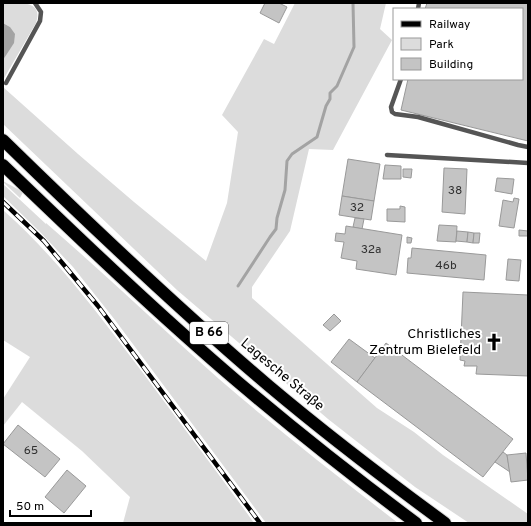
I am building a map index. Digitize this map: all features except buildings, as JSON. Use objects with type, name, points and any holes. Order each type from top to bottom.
[{"type":"highway","name":"Lagesche Straße","points":[[3,140],[182,309],[264,381],[335,439],[445,523]]},
{"type":"highway","name":"B 66","points":[[3,165],[139,294],[238,382],[307,439],[416,523]]},
{"type":"lane","points":[[6,83],[42,17],[41,12],[35,3]]},
{"type":"lane","points":[[401,80],[392,107],[392,112],[395,114],[418,118],[528,147]]},
{"type":"lane","points":[[387,155],[528,163]]},
{"type":"green space","points":[[3,3],[28,4],[36,10],[37,16],[36,23],[3,80],[3,60],[5,57],[10,27],[3,23]]},
{"type":"green space","points":[[295,3],[386,3],[380,29],[392,40],[333,150],[309,149],[290,231],[252,287],[252,298],[377,408],[414,432],[443,455],[528,514],[528,523],[469,523],[415,487],[328,419],[177,290],[3,124],[3,87],[134,202],[206,261],[227,203],[238,132],[222,115],[264,39],[274,44]]},
{"type":"green space","points":[[3,182],[23,192],[20,198]]},
{"type":"green space","points":[[3,184],[219,379],[307,452],[398,523],[266,523],[115,320],[73,267],[3,196]]},
{"type":"green space","points":[[3,210],[22,227],[74,284],[137,365],[254,523],[123,523],[130,497],[82,451],[22,402],[3,426],[3,399],[30,357],[3,340]]},
{"type":"shaded area","points":[[3,23],[10,27],[15,34],[14,43],[3,60]]},
{"type":"waterway","points":[[238,286],[276,229],[277,218],[285,190],[287,161],[292,154],[317,137],[326,106],[330,99],[330,93],[337,86],[354,47],[353,3]]},
{"type":"railway","points":[[3,202],[44,241],[98,306],[260,523]]},
{"type":"place","name":"Christliches Zentrum Bielefeld","points":[[494,342]]}]
